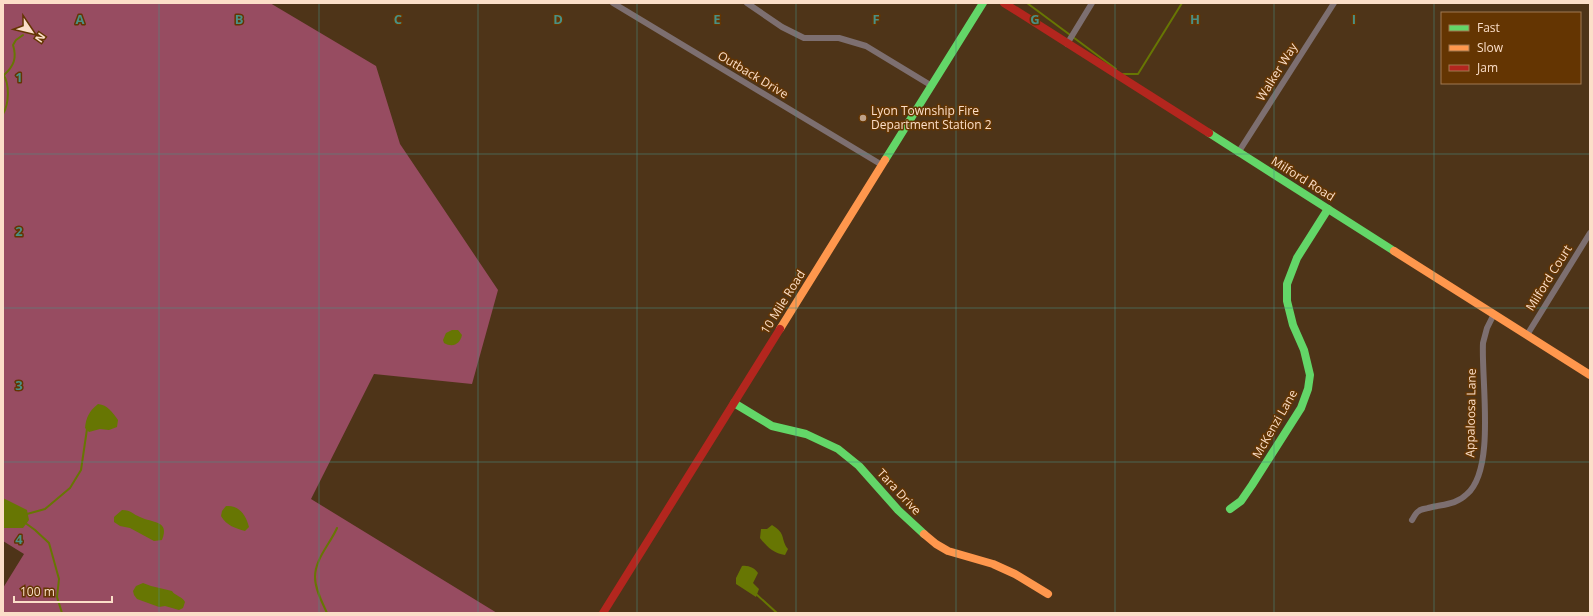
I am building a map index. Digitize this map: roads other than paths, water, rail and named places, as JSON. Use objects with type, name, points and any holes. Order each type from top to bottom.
[{"type":"street","name":"Outback Drive","points":[[613,3],[882,166]]},
{"type":"street","points":[[747,3],[782,27],[804,38],[839,38],[866,46],[932,86]]},
{"type":"street","name":"10 Mile Road","points":[[603,613],[984,3]]},
{"type":"street","name":"Milford Road","points":[[1004,3],[1066,44],[1590,375]]},
{"type":"street","points":[[1066,44],[1092,3]]},
{"type":"street","name":"Walker Way","points":[[1238,153],[1334,3]]},
{"type":"street","name":"McKenzi Lane","points":[[1230,509],[1241,501],[1252,485],[1301,408],[1308,389],[1310,375],[1304,350],[1293,325],[1287,301],[1287,284],[1297,258],[1328,209]]},
{"type":"street","name":"Milford Court","points":[[1527,335],[1590,233]]},
{"type":"street","name":"Appaloosa Lane","points":[[1412,520],[1419,511],[1461,500],[1470,492],[1480,473],[1485,438],[1483,343],[1487,328],[1494,314]]},
{"type":"street","name":"Tara Drive","points":[[734,403],[772,426],[806,434],[838,449],[859,466],[898,510],[936,544],[948,551],[993,564],[1015,574],[1048,594]]},
{"type":"waterway","points":[[1027,3],[1116,69]]},
{"type":"waterway","points":[[1123,74],[1138,74],[1182,3]]},
{"type":"waterway","points":[[4,75],[14,62],[15,54],[13,45],[16,40],[23,35]]},
{"type":"waterway","points":[[3,74],[8,88],[7,105],[3,114]]},
{"type":"waterway","points":[[27,514],[45,509],[70,488],[81,470],[87,429]]},
{"type":"waterway","points":[[24,522],[49,543],[59,579],[57,597],[62,613]]},
{"type":"waterway","points":[[327,613],[319,595],[315,577],[317,564],[337,528]]},
{"type":"waterway","points":[[756,594],[777,613]]},
{"type":"place","name":"Lyon Township Fire Department Station 2","points":[[863,118]]}]
